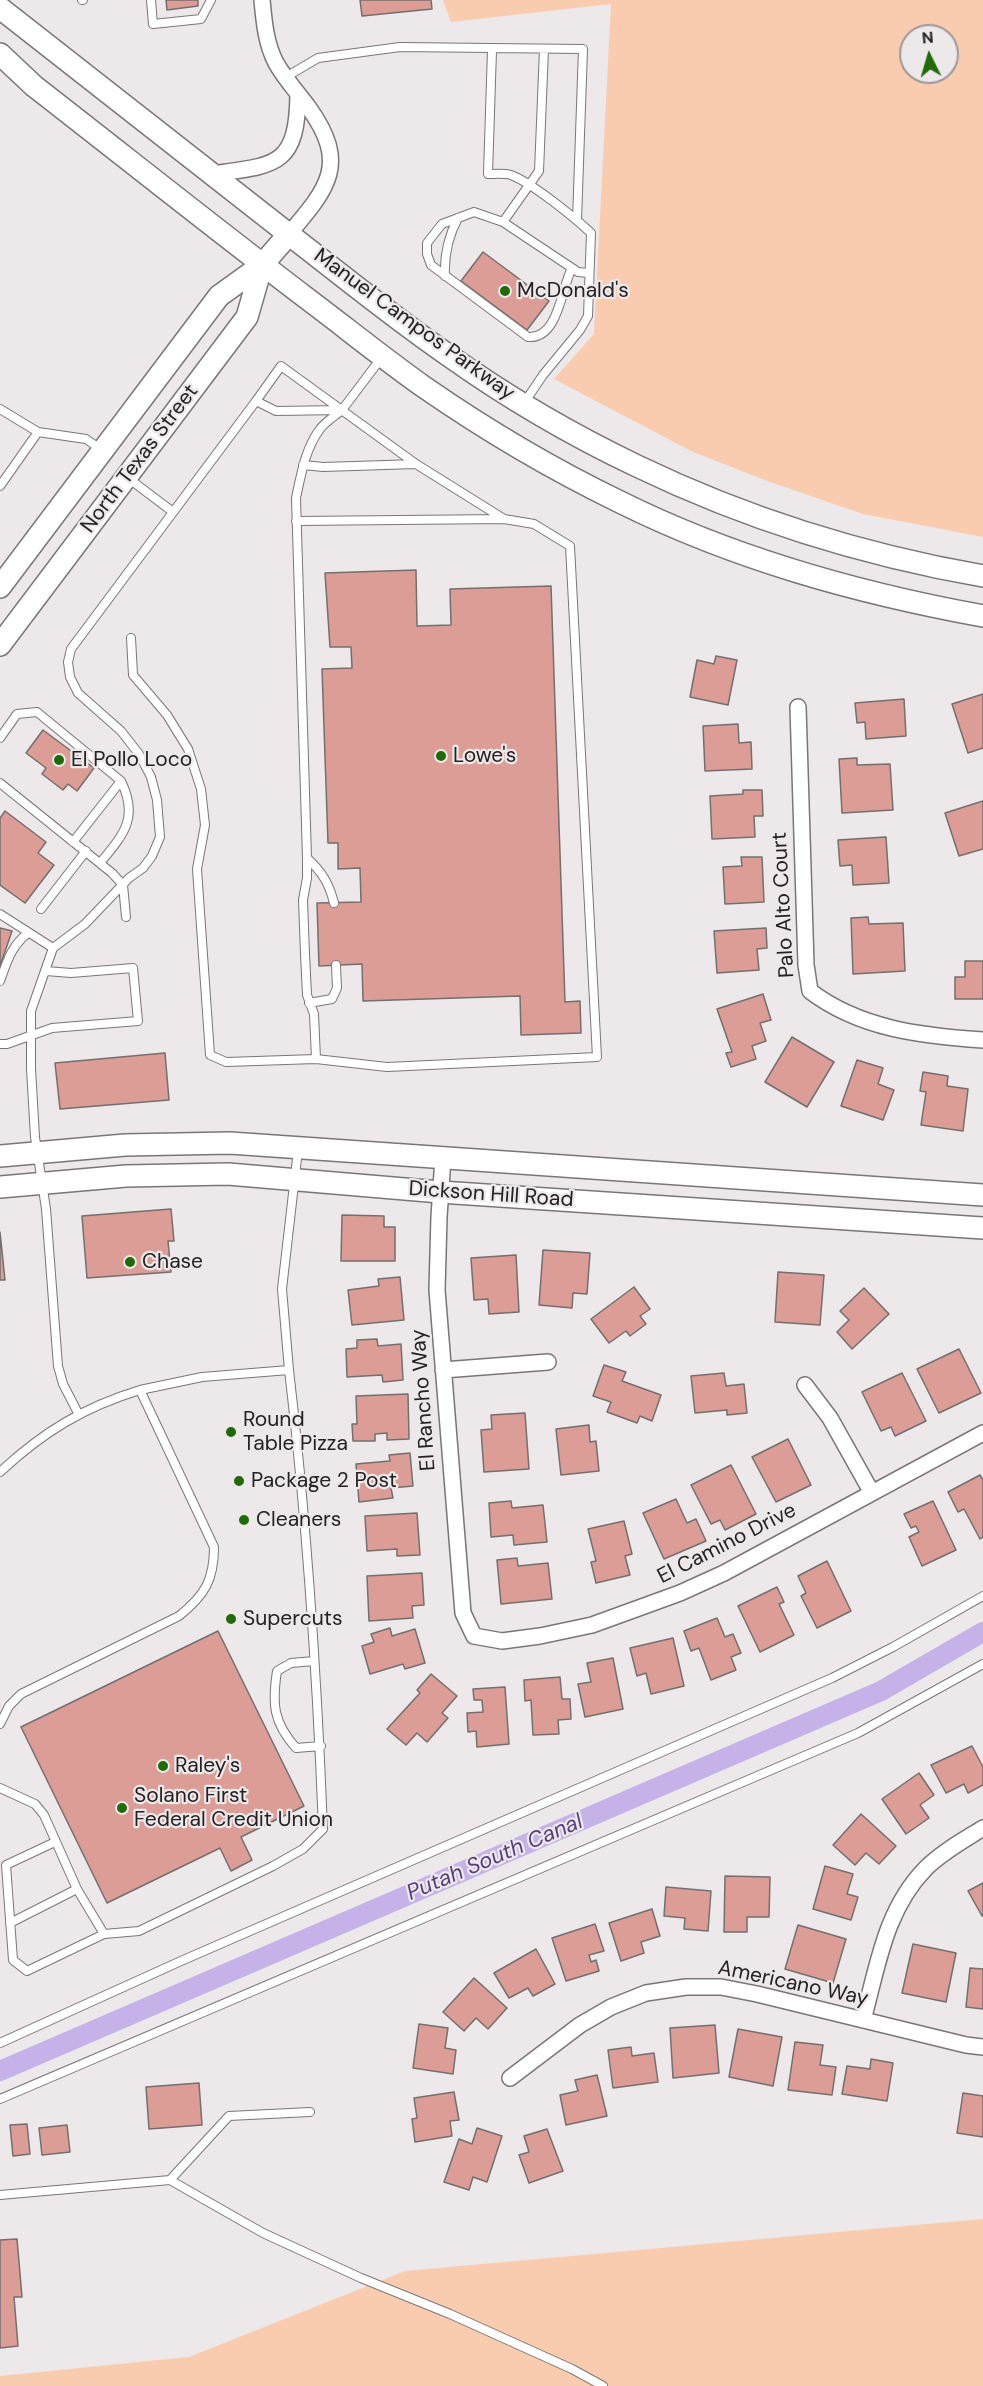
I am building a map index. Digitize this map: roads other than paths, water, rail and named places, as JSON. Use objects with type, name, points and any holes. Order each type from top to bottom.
[{"type":"main road","name":"Manuel Campos Parkway","points":[[0,8],[433,345],[523,404],[636,466],[700,495],[766,520],[860,550],[922,565],[983,576]]},
{"type":"main road","name":"Manuel Campos Parkway","points":[[0,54],[34,86],[382,357],[464,413],[552,466],[621,503],[752,557],[812,577],[914,603],[983,616]]},
{"type":"main road","name":"North Texas Street","points":[[0,587],[219,296],[262,265],[288,234]]},
{"type":"main road","name":"North Texas Street","points":[[0,645],[247,317],[262,265]]},
{"type":"main road","name":"Dickson Hill Road","points":[[0,1156],[180,1143],[298,1147],[983,1195]]},
{"type":"main road","name":"Dickson Hill Road","points":[[0,1186],[126,1176],[228,1174],[441,1192],[983,1228]]},
{"type":"street","points":[[262,0],[269,45],[276,62],[322,128],[329,147],[330,166],[323,191],[288,234]]},
{"type":"street","points":[[212,174],[263,167],[281,158],[295,133],[298,94]]},
{"type":"street","name":"Palo Alto Court","points":[[798,706],[806,965],[810,991],[830,1006],[869,1023],[916,1034],[983,1040]]},
{"type":"street","name":"El Rancho Way","points":[[443,1158],[437,1290],[463,1613],[474,1636]]},
{"type":"street","points":[[443,1370],[548,1362]]},
{"type":"street","points":[[805,1385],[830,1418],[873,1493]]},
{"type":"street","name":"El Camino Drive","points":[[474,1636],[502,1641],[540,1636],[591,1625],[636,1611],[724,1573],[983,1433]]},
{"type":"street","points":[[863,2020],[887,1931],[904,1894],[927,1866],[983,1828]]},
{"type":"street","name":"Americano Way","points":[[510,2078],[580,2025],[620,2003],[656,1992],[686,1987],[721,1987],[966,2045],[983,2047]]},
{"type":"lane","points":[[151,0],[153,24],[201,19],[211,0]]},
{"type":"lane","points":[[286,77],[308,62],[328,55],[400,47],[492,50],[582,49],[577,220]]},
{"type":"lane","points":[[503,222],[539,171],[544,49]]},
{"type":"lane","points":[[492,50],[488,174],[508,174],[530,186],[591,233],[588,316],[580,330],[543,375],[523,404]]},
{"type":"lane","points":[[572,268],[565,280],[558,313],[542,335],[528,337],[430,265],[427,243],[442,224],[474,212],[503,222],[572,268],[578,272],[589,273]]},
{"type":"lane","points":[[445,276],[444,265],[451,231],[458,218]]},
{"type":"lane","points":[[316,1059],[314,1014],[307,994],[303,900],[307,878],[307,858],[296,498],[303,465],[320,429],[342,410],[382,357]]},
{"type":"lane","points":[[78,1413],[63,1384],[58,1366],[31,1069],[31,1011],[53,948],[85,924],[143,868],[152,856],[160,837],[157,800],[151,777],[139,754],[106,716],[78,693],[70,677],[68,662],[71,649],[281,366],[416,464],[504,519]]},
{"type":"lane","points":[[256,401],[276,411],[342,410]]},
{"type":"lane","points":[[0,409],[38,432],[86,439],[103,450]]},
{"type":"lane","points":[[0,486],[38,432]]},
{"type":"lane","points":[[303,465],[323,467],[416,464]]},
{"type":"lane","points":[[127,477],[173,512]]},
{"type":"lane","points":[[131,638],[133,675],[162,708],[182,741],[195,768],[201,789],[205,825],[197,869],[210,1055],[226,1062],[316,1059],[387,1067],[597,1057],[570,546],[534,524],[504,519],[296,521]]},
{"type":"lane","points":[[0,738],[17,714],[37,712],[120,782],[127,795],[130,816],[123,835],[100,863]]},
{"type":"lane","points":[[73,842],[120,782]]},
{"type":"lane","points":[[0,783],[86,851],[123,885],[126,917]]},
{"type":"lane","points":[[40,909],[86,851]]},
{"type":"lane","points":[[307,858],[322,872],[330,887],[334,903]]},
{"type":"lane","points":[[0,914],[53,948]]},
{"type":"lane","points":[[0,981],[9,954],[19,940],[28,933]]},
{"type":"lane","points":[[309,1003],[332,999],[337,988],[336,965]]},
{"type":"lane","points":[[0,1044],[7,1044],[52,1028],[138,1021],[133,968],[71,974],[46,971]]},
{"type":"lane","points":[[55,1842],[6,1865],[13,1960],[27,1971],[104,1934],[139,1931],[303,1849],[323,1829],[321,1746],[298,1442],[282,1289],[298,1147]]},
{"type":"lane","points":[[0,1472],[42,1436],[78,1413],[108,1400],[140,1390],[202,1377],[289,1370]]},
{"type":"lane","points":[[0,1725],[9,1706],[21,1694],[180,1616],[208,1587],[214,1566],[214,1547],[140,1390]]},
{"type":"lane","points":[[0,2043],[181,1961],[832,1678],[893,1647],[983,1596]]},
{"type":"lane","points":[[314,1661],[291,1663],[278,1671],[273,1699],[283,1733],[296,1748],[321,1746]]},
{"type":"lane","points":[[0,2099],[847,1738],[983,1664]]},
{"type":"lane","points":[[0,1788],[35,1804],[44,1815],[77,1889],[104,1934]]},
{"type":"lane","points":[[10,1923],[77,1889]]},
{"type":"lane","points":[[170,2180],[229,2116],[310,2112]]},
{"type":"lane","points":[[0,2195],[170,2180],[263,2234],[572,2369],[603,2386]]},
{"type":"waterway","name":"Putah South Canal","points":[[0,2071],[881,1691],[983,1632]]},
{"type":"place","name":"McDonald's","points":[[505,291]]},
{"type":"place","name":"Lowe's","points":[[441,756]]},
{"type":"place","name":"El Pollo Loco","points":[[59,760]]},
{"type":"place","name":"Chase","points":[[130,1262]]},
{"type":"place","name":"Round Table Pizza","points":[[231,1432]]},
{"type":"place","name":"Package 2 Post","points":[[239,1481]]},
{"type":"place","name":"Cleaners","points":[[244,1520]]},
{"type":"place","name":"Supercuts","points":[[231,1619]]},
{"type":"place","name":"Raley's","points":[[163,1766]]},
{"type":"place","name":"Solano First Federal Credit Union","points":[[122,1808]]}]
